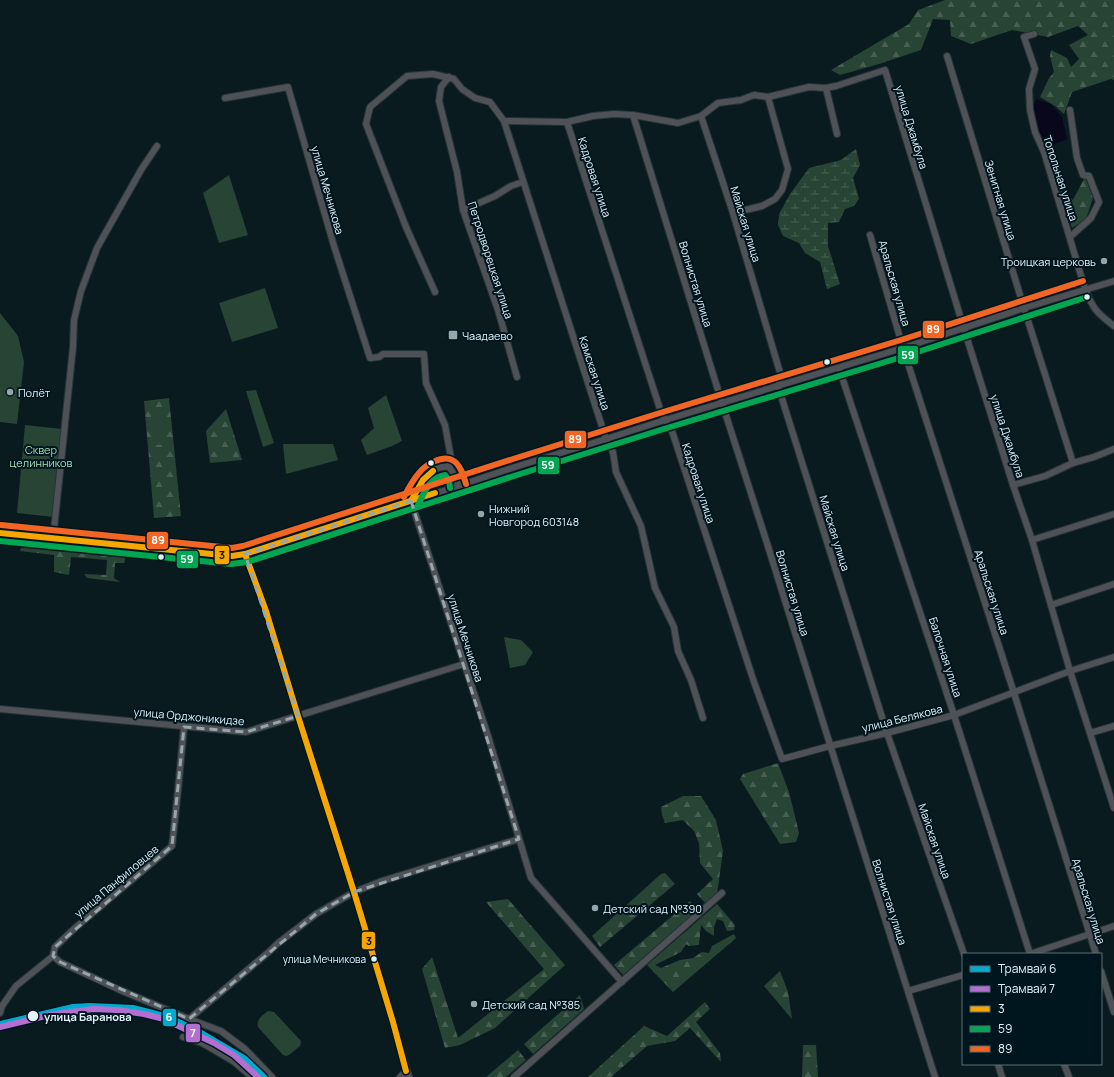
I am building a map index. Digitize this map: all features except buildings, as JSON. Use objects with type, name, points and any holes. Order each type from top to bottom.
[{"type":"street","name":"Топольная улица","points":[[1034,34],[1024,37],[1035,69],[1029,89],[1030,110],[1035,132],[1044,152],[1090,303],[1098,314],[1114,326]]},
{"type":"street","name":"Зенитная улица","points":[[947,56],[1073,463]]},
{"type":"street","name":"улица Джамбула","points":[[826,88],[885,70],[963,327],[1032,540],[1070,671],[1113,799],[1114,808]]},
{"type":"street","points":[[435,292],[406,227],[366,124],[370,106],[407,76],[433,74],[449,77]]},
{"type":"street","name":"Петродворецкая улица","points":[[449,77],[441,87],[439,101],[457,172],[463,210],[498,310],[517,376]]},
{"type":"street","name":"Камская улица","points":[[449,77],[454,79],[462,89],[474,98],[490,102],[504,121],[606,439],[613,452],[616,472],[641,526],[655,588],[674,627],[678,651],[691,680],[703,718]]},
{"type":"street","name":"улица Мечникова","points":[[225,98],[288,87],[334,246],[370,358],[379,357],[383,354],[424,354],[426,383],[445,425],[450,458],[449,467]]},
{"type":"street","points":[[504,121],[567,122],[592,116],[614,114],[633,115],[678,123],[701,116],[718,103],[741,100],[754,95],[768,98],[809,87],[826,88],[838,134]]},
{"type":"street","points":[[733,213],[762,206],[775,198],[782,190],[788,170],[768,98]]},
{"type":"street","points":[[1070,110],[1077,158],[1083,175],[1088,176],[1099,202],[1091,218],[1070,237]]},
{"type":"street","name":"Волнистая улица","points":[[633,115],[722,403],[935,1077]]},
{"type":"street","name":"Майская улица","points":[[701,116],[733,213],[781,376],[778,386],[887,733],[964,953]]},
{"type":"street","name":"Кадровая улица","points":[[567,122],[657,401],[665,420],[672,431],[754,682],[782,759]]},
{"type":"street","points":[[54,539],[73,355],[74,320],[81,291],[97,248],[133,183],[157,146]]},
{"type":"street","points":[[463,210],[495,196],[511,186],[523,182]]},
{"type":"street","name":"Аральская улица","points":[[870,235],[903,348],[1096,953]]},
{"type":"street","points":[[0,533],[232,556],[245,554],[515,467],[839,368],[963,327],[1114,281]]},
{"type":"street","name":"Балочная улица","points":[[839,368],[954,715],[1030,953]]},
{"type":"street","points":[[1013,485],[1045,476],[1073,463],[1114,449]]},
{"type":"street","points":[[412,501],[422,481],[428,474],[438,468],[449,467],[456,477],[458,486]]},
{"type":"street","name":"улица Мечникова","points":[[412,501],[488,736],[531,878],[622,982]]},
{"type":"street","points":[[1032,540],[1114,514]]},
{"type":"street","points":[[245,554],[268,619],[354,892],[393,1022],[408,1074],[400,1077]]},
{"type":"street","points":[[1051,605],[1114,584]]},
{"type":"street","name":"улица Белякова","points":[[782,759],[954,715],[1070,671],[1114,658]]},
{"type":"street","name":"улица Орджоникидзе","points":[[0,709],[246,732],[464,664]]},
{"type":"street","points":[[1090,734],[1114,726]]},
{"type":"street","name":"улица Панфиловцев","points":[[53,956],[55,947],[89,916],[172,846],[184,727]]},
{"type":"street","points":[[189,1019],[277,944],[316,914],[354,892],[382,881],[519,839]]},
{"type":"street","points":[[514,1077],[722,893]]},
{"type":"street","points":[[1033,953],[1114,926]]},
{"type":"street","points":[[0,1013],[2,1006],[16,986],[53,956],[60,962],[120,990],[221,1031],[244,1049],[272,1077]]},
{"type":"street","points":[[1102,974],[1114,1012]]},
{"type":"street","points":[[908,991],[962,975]]},
{"type":"street","points":[[183,1037],[202,1043],[233,1061],[252,1077]]},
{"type":"street","points":[[998,1065],[1002,1077]]},
{"type":"street","points":[[1064,1065],[1068,1077]]},
{"type":"highlighted area","points":[[411,501],[519,839],[354,892],[316,914],[189,1019],[60,962],[53,956],[55,947],[172,846],[184,727],[246,732],[298,716],[245,554]]},
{"type":"green space","points":[[945,0],[1114,0],[1114,80],[1111,79],[1072,92],[1064,114],[1055,106],[1040,97],[1049,78],[1054,72],[1050,56],[1051,50],[1067,58],[1071,67],[1079,59],[1069,45],[1088,35],[1078,26],[1048,37],[1012,30],[971,44],[951,36],[950,20],[933,19],[921,50],[840,75],[831,70],[909,24],[918,10]]},
{"type":"green space","points":[[856,149],[860,165],[853,178],[859,199],[854,206],[845,209],[839,222],[828,223],[828,246],[840,284],[827,289],[820,262],[805,253],[799,243],[783,236],[778,225],[779,214],[790,194],[809,168],[841,160]]},
{"type":"green space","points":[[229,175],[248,235],[219,243],[203,193]]},
{"type":"green space","points":[[1085,177],[1093,198],[1086,219],[1072,228],[1060,190],[1073,200]]},
{"type":"green space","points":[[265,288],[278,328],[232,342],[219,303]]},
{"type":"green space","name":"Полёт","points":[[0,313],[18,336],[24,362],[17,424],[0,422]]},
{"type":"green space","points":[[256,390],[274,443],[263,447],[246,391]]},
{"type":"green space","points":[[386,395],[402,441],[367,455],[361,440],[374,428],[368,408]]},
{"type":"green space","points":[[169,398],[181,516],[154,518],[144,401]]},
{"type":"green space","points":[[226,409],[242,460],[210,463],[206,431]]},
{"type":"green space","points":[[163,415],[166,444],[155,445],[152,416]]},
{"type":"green space","name":"Сквер целинников","points":[[25,425],[62,429],[54,517],[17,513]]},
{"type":"green space","points":[[283,444],[333,444],[338,460],[286,474]]},
{"type":"green space","points":[[22,544],[126,556],[124,563],[115,563],[114,578],[120,582],[87,578],[84,574],[106,575],[107,560],[71,557],[69,575],[54,572],[54,555],[20,551]]},
{"type":"green space","points":[[504,637],[521,640],[533,652],[525,665],[510,668]]},
{"type":"green space","points":[[778,763],[789,792],[799,833],[796,842],[780,844],[740,779],[743,774]]},
{"type":"green space","points":[[683,796],[701,796],[716,820],[723,851],[717,894],[706,904],[697,894],[713,879],[700,863],[699,843],[694,831],[683,820],[665,823],[662,815],[661,807]]},
{"type":"green space","points":[[665,873],[675,884],[600,947],[592,936],[661,874]]},
{"type":"green space","points":[[508,899],[565,965],[495,1028],[460,1045],[445,1048],[422,969],[432,957],[458,1038],[544,969],[486,902]]},
{"type":"green space","points":[[690,901],[698,910],[623,975],[614,965]]},
{"type":"green space","points":[[717,904],[735,925],[734,930],[727,931],[723,921],[717,919],[714,927],[714,936],[706,931],[701,925],[699,945],[689,946],[686,944],[681,952],[655,965],[661,968],[680,960],[693,958],[702,952],[709,953],[712,946],[734,934],[736,938],[673,992],[647,965]]},
{"type":"green space","points":[[780,971],[788,992],[792,1019],[764,986]]},
{"type":"green space","points":[[580,995],[584,1009],[533,1054],[524,1044]]},
{"type":"green space","points":[[705,1002],[710,1009],[696,1022],[720,1053],[721,1062],[690,1028],[675,1041],[647,1046],[611,1077],[588,1077],[644,1026],[667,1036]]},
{"type":"green space","points":[[268,1011],[274,1012],[301,1041],[300,1046],[289,1055],[283,1055],[258,1027],[259,1019]]},
{"type":"green space","points":[[803,1045],[816,1045],[818,1077],[802,1077]]},
{"type":"green space","points":[[518,1050],[526,1060],[506,1077],[486,1077]]},
{"type":"water","points":[[1036,99],[1051,104],[1062,117],[1067,139],[1049,146],[1042,142],[1033,107]]},
{"type":"tram line","name":"6","points":[[0,1024],[73,1007],[90,1006],[133,1008],[168,1017],[198,1031],[244,1058],[264,1077]]},
{"type":"tram line","name":"7","points":[[0,1027],[50,1015],[93,1009],[117,1010],[144,1014],[164,1019],[214,1043],[234,1055],[258,1077]]},
{"type":"transit line","name":"89","points":[[1,525],[232,548],[243,546],[513,459],[901,340],[1083,281]]},
{"type":"transit line","name":"59","points":[[0,541],[231,564],[247,562],[517,475],[905,356],[1087,297]]},
{"type":"transit line","name":"89","points":[[404,497],[422,470],[429,464],[443,459],[452,460],[457,464],[466,484]]},
{"type":"transit line","name":"3","points":[[411,501],[423,480],[433,471]]},
{"type":"transit line","name":"59","points":[[418,505],[431,482],[440,476],[445,475],[449,480],[450,488]]},
{"type":"transit line","name":"3","points":[[0,533],[232,556],[245,554],[435,493]]},
{"type":"transit line","name":"3","points":[[245,554],[266,611],[354,892],[406,1071]]},
{"type":"place","name":"Троицкая церковь","points":[[1104,261]]},
{"type":"place","name":"Чаадаево","points":[[453,335]]},
{"type":"place","name":"Полёт","points":[[10,392]]},
{"type":"place","name":"Нижний Новгород 603148","points":[[481,514]]},
{"type":"place","name":"Детский сад №390","points":[[595,908]]},
{"type":"place","name":"улица Мечникова","points":[[374,959]]},
{"type":"place","name":"Детский сад №385","points":[[474,1004]]},
{"type":"place","name":"улица Баранова","points":[[33,1016]]}]
